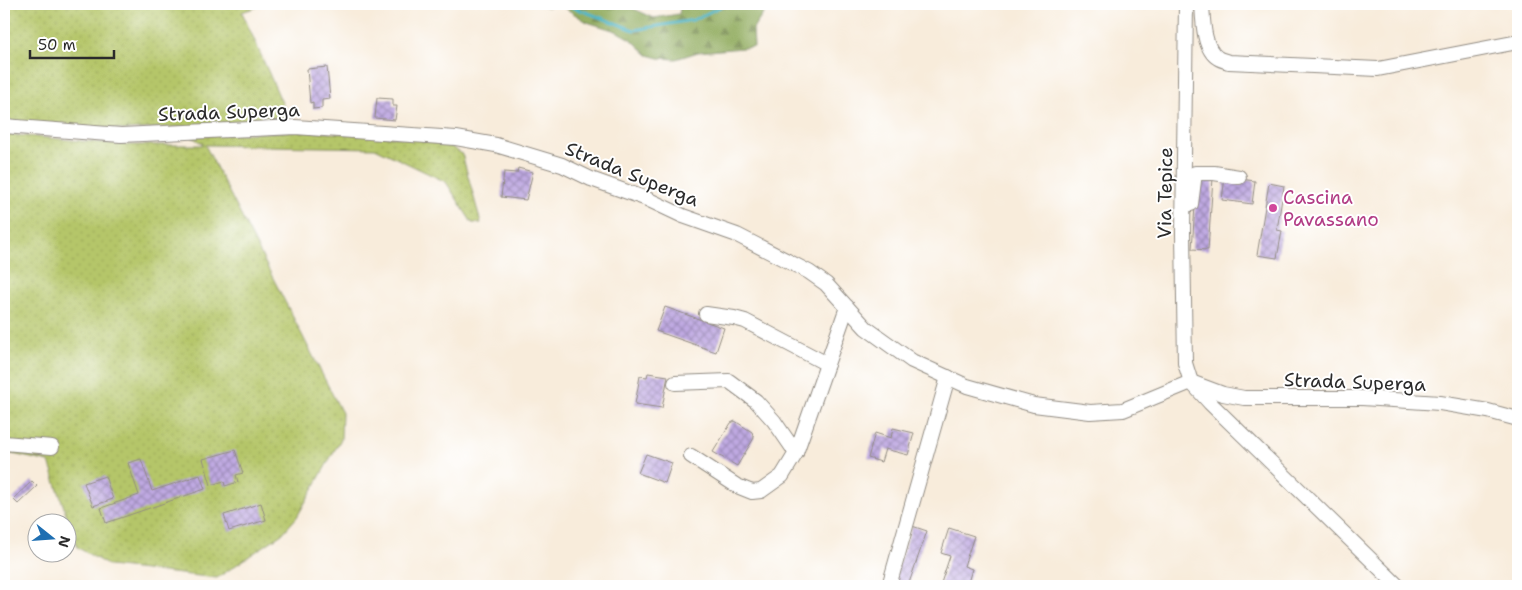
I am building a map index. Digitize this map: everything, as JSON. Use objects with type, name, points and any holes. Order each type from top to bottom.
[{"type":"street","name":"Via Tepice","points":[[1186,4],[1183,205],[1184,363],[1191,382]]},
{"type":"street","points":[[1202,4],[1208,45],[1216,57],[1229,62],[1322,68],[1378,69],[1518,42]]},
{"type":"street","name":"Strada Superga","points":[[4,126],[121,135],[295,127],[456,138],[496,145],[562,165],[591,179],[647,199],[683,216],[737,235],[809,272],[826,284],[866,328],[912,361],[967,386],[1034,405],[1090,412],[1123,410],[1191,382],[1223,394],[1244,398],[1362,398],[1440,403],[1518,418]]},
{"type":"street","points":[[1183,205],[1189,206],[1191,204],[1195,174],[1214,173],[1239,177]]},
{"type":"street","points":[[691,456],[738,486],[752,492],[761,491],[782,476],[796,453],[847,307]]},
{"type":"street","points":[[706,314],[734,318],[745,322],[827,364]]},
{"type":"street","points":[[889,586],[948,377]]},
{"type":"street","points":[[675,383],[730,381],[756,401],[774,421],[796,453]]},
{"type":"street","points":[[1191,382],[1210,403],[1398,586]]},
{"type":"street","points":[[4,443],[52,447]]},
{"type":"green space","points":[[4,4],[266,4],[242,12],[290,121],[124,130],[4,121]]},
{"type":"green space","points":[[538,4],[627,4],[654,18],[679,14],[681,4],[770,4],[753,29],[754,47],[698,52],[676,59],[648,55],[632,40],[616,31],[587,22],[565,8],[555,5],[547,7]]},
{"type":"green space","points":[[299,131],[441,140],[462,154],[481,223],[472,223],[446,182],[375,148],[205,145],[342,413],[341,439],[297,517],[282,534],[217,578],[109,566],[78,548],[78,512],[65,512],[49,462],[4,452],[4,134],[127,145],[204,145],[191,136]]},
{"type":"building","points":[[327,67],[330,99],[322,100],[322,108],[313,109],[313,102],[310,103],[307,69]]},
{"type":"building","points":[[377,98],[393,99],[393,106],[397,106],[395,120],[375,118]]},
{"type":"building","points":[[518,168],[533,172],[526,200],[501,197],[504,172],[517,173]]},
{"type":"building","points":[[1197,177],[1213,178],[1208,250],[1192,249]]},
{"type":"building","points":[[1225,177],[1255,181],[1252,204],[1222,200]]},
{"type":"building","name":"Cascina Pavassano","points":[[1269,183],[1284,186],[1277,230],[1282,231],[1277,258],[1257,255]]},
{"type":"building","points":[[665,307],[724,328],[716,352],[656,331]]},
{"type":"building","points":[[648,373],[668,376],[662,408],[635,404],[640,376],[647,377]]},
{"type":"building","points":[[735,421],[752,432],[754,438],[737,466],[713,452],[731,423]]},
{"type":"building","points":[[893,428],[914,433],[908,455],[885,449],[881,462],[868,458],[875,433],[891,438]]},
{"type":"building","points":[[235,450],[243,473],[236,475],[238,482],[225,486],[224,481],[211,485],[203,459]]},
{"type":"building","points":[[646,454],[672,463],[665,483],[638,473]]},
{"type":"building","points":[[141,459],[152,491],[200,475],[205,489],[106,523],[101,508],[139,495],[128,463]]},
{"type":"building","points":[[105,476],[113,499],[93,506],[84,483]]},
{"type":"building","points":[[32,481],[37,486],[18,504],[13,499]]},
{"type":"building","points":[[261,503],[266,520],[229,531],[224,515]]},
{"type":"building","points":[[912,526],[927,531],[908,586],[905,586],[893,582]]},
{"type":"building","points":[[949,528],[974,536],[964,566],[972,569],[967,586],[940,586],[950,556],[941,553]]},
{"type":"waterway","points":[[564,4],[634,30],[693,20],[726,4]]},
{"type":"place","name":"Cascina Pavassano","points":[[1273,208]]}]
